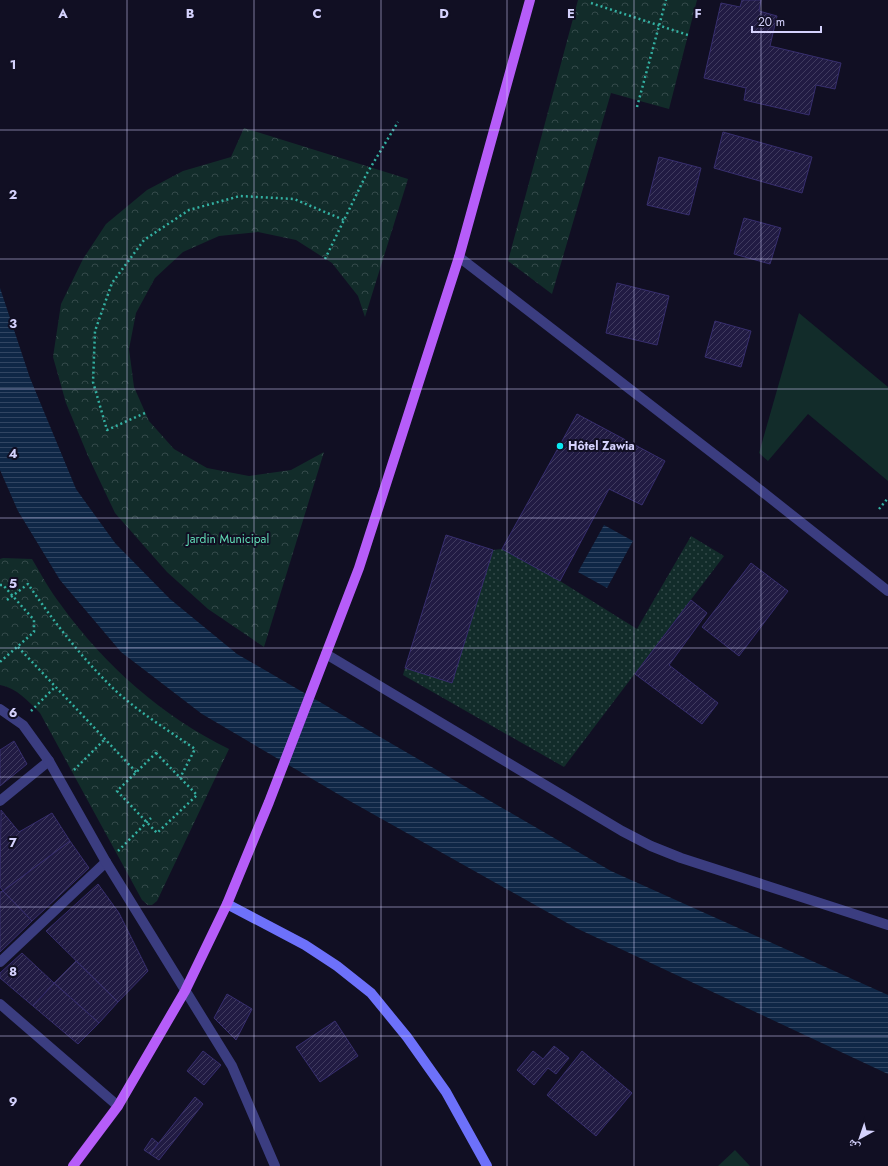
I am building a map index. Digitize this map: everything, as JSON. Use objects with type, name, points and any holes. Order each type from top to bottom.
[{"type":"main road","points":[[73,1166],[118,1106],[185,991],[226,904],[269,802],[359,568],[459,257],[530,0]]},
{"type":"main road","points":[[226,904],[305,945],[337,966],[371,993],[407,1037],[446,1092],[487,1166]]},
{"type":"street","points":[[459,257],[732,468],[888,591]]},
{"type":"street","points":[[326,654],[526,774],[651,846],[681,858],[888,925]]},
{"type":"street","points":[[0,709],[19,722],[36,741],[106,862],[232,1066],[275,1166]]},
{"type":"street","points":[[0,801],[48,761]]},
{"type":"street","points":[[0,962],[106,862]]},
{"type":"street","points":[[0,1004],[118,1106]]},
{"type":"path","points":[[638,108],[666,0]]},
{"type":"path","points":[[591,3],[659,26],[688,34]]},
{"type":"path","points":[[325,259],[366,174],[398,122]]},
{"type":"path","points":[[145,413],[107,430],[93,382],[95,331],[112,283],[144,240],[189,210],[240,196],[294,199],[344,220]]},
{"type":"path","points":[[879,509],[888,498]]},
{"type":"path","points":[[7,600],[28,584],[49,615],[81,653],[118,692],[157,724],[195,749],[180,778]]},
{"type":"path","points":[[0,585],[3,585],[34,620],[34,632],[0,662]]},
{"type":"path","points":[[18,647],[137,773]]},
{"type":"path","points":[[19,722],[56,686]]},
{"type":"path","points":[[72,772],[105,739]]},
{"type":"path","points":[[156,753],[180,778],[196,795],[157,833],[117,791],[156,753]]},
{"type":"path","points":[[106,862],[151,818]]},
{"type":"green space","points":[[578,0],[697,0],[669,109],[611,93],[552,294],[508,261]]},
{"type":"green space","name":"Jardin Municipal","points":[[244,128],[408,179],[365,317],[358,296],[332,263],[296,240],[258,232],[219,236],[183,252],[155,278],[136,313],[129,349],[134,387],[149,421],[174,449],[207,468],[249,476],[291,470],[324,452],[264,647],[208,609],[167,572],[115,513],[88,456],[66,403],[53,357],[61,304],[83,259],[106,224],[147,190],[183,171],[231,157]]},
{"type":"green space","points":[[799,313],[888,387],[888,481],[808,414],[768,461],[759,453]]},
{"type":"green space","points":[[691,536],[724,556],[564,767],[403,675],[405,668],[452,683],[493,550],[502,549],[560,581],[637,629]]},
{"type":"green space","points":[[0,559],[32,559],[53,594],[78,627],[96,648],[136,688],[181,721],[229,749],[157,901],[152,905],[148,905],[142,900],[40,713],[17,692],[0,685]]},
{"type":"green space","points":[[735,1150],[750,1166],[718,1166]]},
{"type":"water","points":[[0,288],[30,378],[76,489],[115,543],[170,599],[237,654],[611,871],[888,995],[888,1074],[576,928],[348,800],[202,714],[121,652],[60,580],[18,511],[0,470]]},
{"type":"water","points":[[604,525],[633,541],[607,588],[578,572]]},
{"type":"building","points":[[742,0],[761,0],[759,11],[777,16],[770,46],[841,63],[835,89],[816,85],[809,115],[744,100],[746,88],[704,78],[721,3],[740,7]]},
{"type":"building","points":[[723,132],[812,157],[802,193],[714,168]]},
{"type":"building","points":[[659,157],[701,168],[689,215],[647,205]]},
{"type":"building","points":[[744,218],[781,228],[770,264],[734,254]]},
{"type":"building","points":[[617,283],[669,296],[657,345],[606,333]]},
{"type":"building","points":[[715,321],[751,331],[741,367],[705,357]]},
{"type":"building","points":[[577,414],[665,461],[642,505],[609,489],[560,581],[502,549]]},
{"type":"building","points":[[446,535],[493,550],[452,683],[405,668]]},
{"type":"building","points":[[751,563],[788,591],[739,656],[702,627]]},
{"type":"building","points":[[691,600],[707,613],[669,665],[718,703],[702,724],[635,674]]},
{"type":"building","points":[[14,741],[27,764],[0,786],[0,750]]},
{"type":"building","points":[[1,810],[19,832],[52,813],[70,841],[3,891],[0,887]]},
{"type":"building","points":[[70,841],[89,868],[32,921],[3,891]]},
{"type":"building","points":[[98,884],[119,913],[148,971],[118,1002],[46,931]]},
{"type":"building","points":[[3,891],[32,921],[0,952],[0,892]]},
{"type":"building","points":[[22,953],[54,983],[33,1006],[0,978],[0,973]]},
{"type":"building","points":[[76,961],[118,1002],[99,1023],[54,983]]},
{"type":"building","points":[[54,983],[99,1023],[78,1044],[33,1006]]},
{"type":"building","points":[[227,994],[252,1009],[236,1040],[214,1018]]},
{"type":"building","points":[[335,1021],[358,1056],[320,1082],[296,1047]]},
{"type":"building","points":[[554,1046],[569,1058],[556,1074],[548,1068],[534,1085],[517,1070],[533,1051],[543,1059]]},
{"type":"building","points":[[203,1051],[221,1065],[204,1085],[187,1071]]},
{"type":"building","points":[[582,1051],[632,1093],[596,1136],[547,1095]]},
{"type":"building","points":[[195,1097],[203,1104],[159,1160],[150,1154]]},
{"type":"building","points":[[152,1138],[158,1143],[150,1154],[144,1150]]},
{"type":"place","name":"Hôtel Zawia","points":[[560,446]]}]
